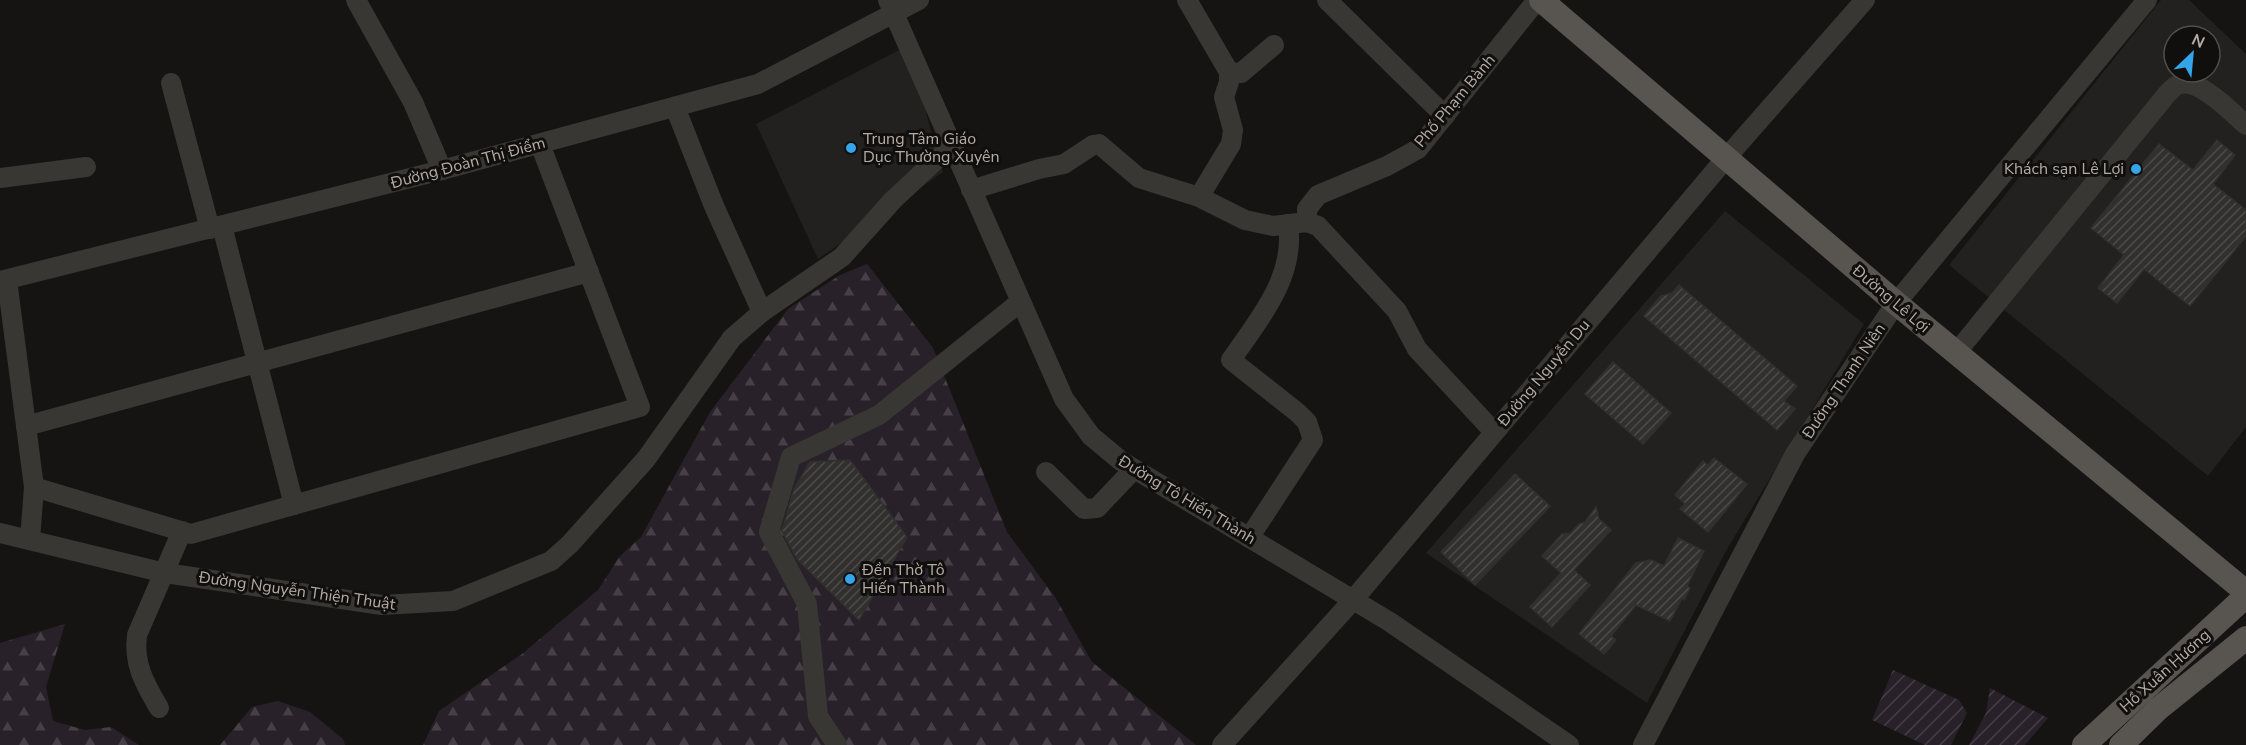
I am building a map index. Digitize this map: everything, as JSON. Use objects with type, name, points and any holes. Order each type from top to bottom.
[{"type":"main road","name":"Đường Lê Lợi","points":[[1539,0],[1896,303],[2246,594]]},
{"type":"main road","name":"Hồ Xuân Hương","points":[[2084,745],[2246,594]]},
{"type":"main road","name":"Hồ Xuân Hương","points":[[2121,745],[2184,687],[2246,638]]},
{"type":"street","points":[[356,0],[413,102],[442,171]]},
{"type":"street","name":"Đường Đoàn Thị Điểm","points":[[4,280],[442,171],[758,84],[890,7],[919,0]]},
{"type":"street","points":[[1187,0],[1229,72],[1229,82],[1224,96],[1233,130],[1231,144],[1199,197]]},
{"type":"street","points":[[1327,0],[1444,116]]},
{"type":"street","name":"Phố Phạm Bành","points":[[1297,223],[1318,195],[1387,166],[1418,149],[1539,0]]},
{"type":"street","name":"Đường Nguyễn Du","points":[[1233,741],[1726,158],[1865,0]]},
{"type":"street","name":"Đường Thanh Niên","points":[[1643,745],[1795,454],[1896,303],[2147,0]]},
{"type":"street","name":"Đường Tô Hiến Thành","points":[[890,7],[1064,399],[1091,436],[1134,469],[1390,622],[1569,745]]},
{"type":"street","points":[[1229,72],[1241,73],[1274,45]]},
{"type":"street","points":[[171,83],[257,363],[294,505]]},
{"type":"street","points":[[1956,353],[2167,93],[2178,84],[2190,83],[2200,87],[2246,126]]},
{"type":"street","points":[[675,107],[714,206],[762,312]]},
{"type":"street","points":[[34,487],[191,534],[640,407],[540,144]]},
{"type":"street","points":[[971,190],[1064,164],[1093,145],[1099,144],[1139,178],[1199,197],[1258,225],[1297,223],[1318,226],[1397,311],[1417,349],[1494,432]]},
{"type":"street","name":"Đường Nguyễn Thiện Thuật","points":[[0,533],[165,573],[382,605],[432,604],[453,601],[551,561],[570,544],[646,459],[732,338],[762,312],[842,257],[893,200],[951,146]]},
{"type":"street","points":[[0,178],[86,167]]},
{"type":"street","points":[[1249,538],[1313,440],[1307,422],[1298,413],[1231,360],[1279,287],[1297,223]]},
{"type":"street","points":[[26,426],[589,272]]},
{"type":"street","points":[[4,280],[34,487],[30,540]]},
{"type":"street","points":[[837,745],[818,716],[807,604],[769,532],[791,457],[879,415],[1020,302]]},
{"type":"street","points":[[1046,472],[1084,509],[1090,510],[1097,508],[1134,469]]},
{"type":"street","points":[[159,708],[140,675],[136,646],[137,635],[182,531]]},
{"type":"shaded area","name":"Khách sạn Lê Lợi","points":[[2161,0],[2189,0],[2214,24],[2162,24],[2162,84],[2222,84],[2222,31],[2246,54],[2246,427],[2208,476],[1949,265]]},
{"type":"shaded area","name":"Trung Tâm Giáo Dục Thường Xuyên","points":[[907,46],[943,172],[818,259],[756,124]]},
{"type":"shaded area","points":[[1725,211],[1864,324],[1727,549],[1647,703],[1426,553]]},
{"type":"green space","points":[[867,264],[933,348],[1007,532],[1055,597],[1092,662],[1196,745],[423,745],[439,711],[522,654],[598,590],[620,556],[641,537],[710,412],[788,309],[840,275]]},
{"type":"green space","points":[[65,624],[46,687],[53,721],[85,730],[111,727],[139,745],[0,745],[0,643]]},
{"type":"green space","points":[[1893,670],[1959,700],[1967,713],[1951,745],[1925,745],[1872,720]]},
{"type":"green space","points":[[1990,688],[2048,718],[2025,745],[1969,745],[1986,713]]},
{"type":"green space","points":[[278,701],[310,712],[343,739],[345,745],[220,745],[252,707]]},
{"type":"building","points":[[2217,140],[2235,155],[2213,184],[2246,210],[2246,236],[2190,306],[2144,269],[2117,303],[2098,288],[2124,255],[2091,228],[2159,144],[2193,170]]},
{"type":"building","points":[[1679,285],[1797,386],[1784,401],[1795,409],[1777,430],[1644,316],[1661,296],[1672,293]]},
{"type":"building","points":[[1613,362],[1671,413],[1643,444],[1585,394]]},
{"type":"building","points":[[1714,458],[1747,484],[1708,532],[1680,509],[1685,504],[1675,495],[1703,461],[1708,465]]},
{"type":"building","name":"Đền Thờ Tô Hiến Thành","points":[[850,460],[907,537],[859,620],[797,559],[782,531],[794,489],[810,462]]},
{"type":"building","points":[[1515,474],[1550,506],[1475,585],[1441,552]]},
{"type":"building","points":[[1596,507],[1599,519],[1611,530],[1574,570],[1590,585],[1552,627],[1530,607],[1561,573],[1542,556],[1562,534],[1571,533],[1579,524],[1585,522]]},
{"type":"building","points":[[1678,538],[1704,551],[1687,586],[1690,588],[1670,621],[1636,605],[1611,636],[1616,640],[1604,654],[1579,634],[1636,563],[1651,560],[1664,566]]},
{"type":"place","name":"Trung Tâm Giáo Dục Thường Xuyên","points":[[851,148]]},
{"type":"place","name":"Khách sạn Lê Lợi","points":[[2136,169]]},
{"type":"place","name":"Đền Thờ Tô Hiến Thành","points":[[850,579]]}]
